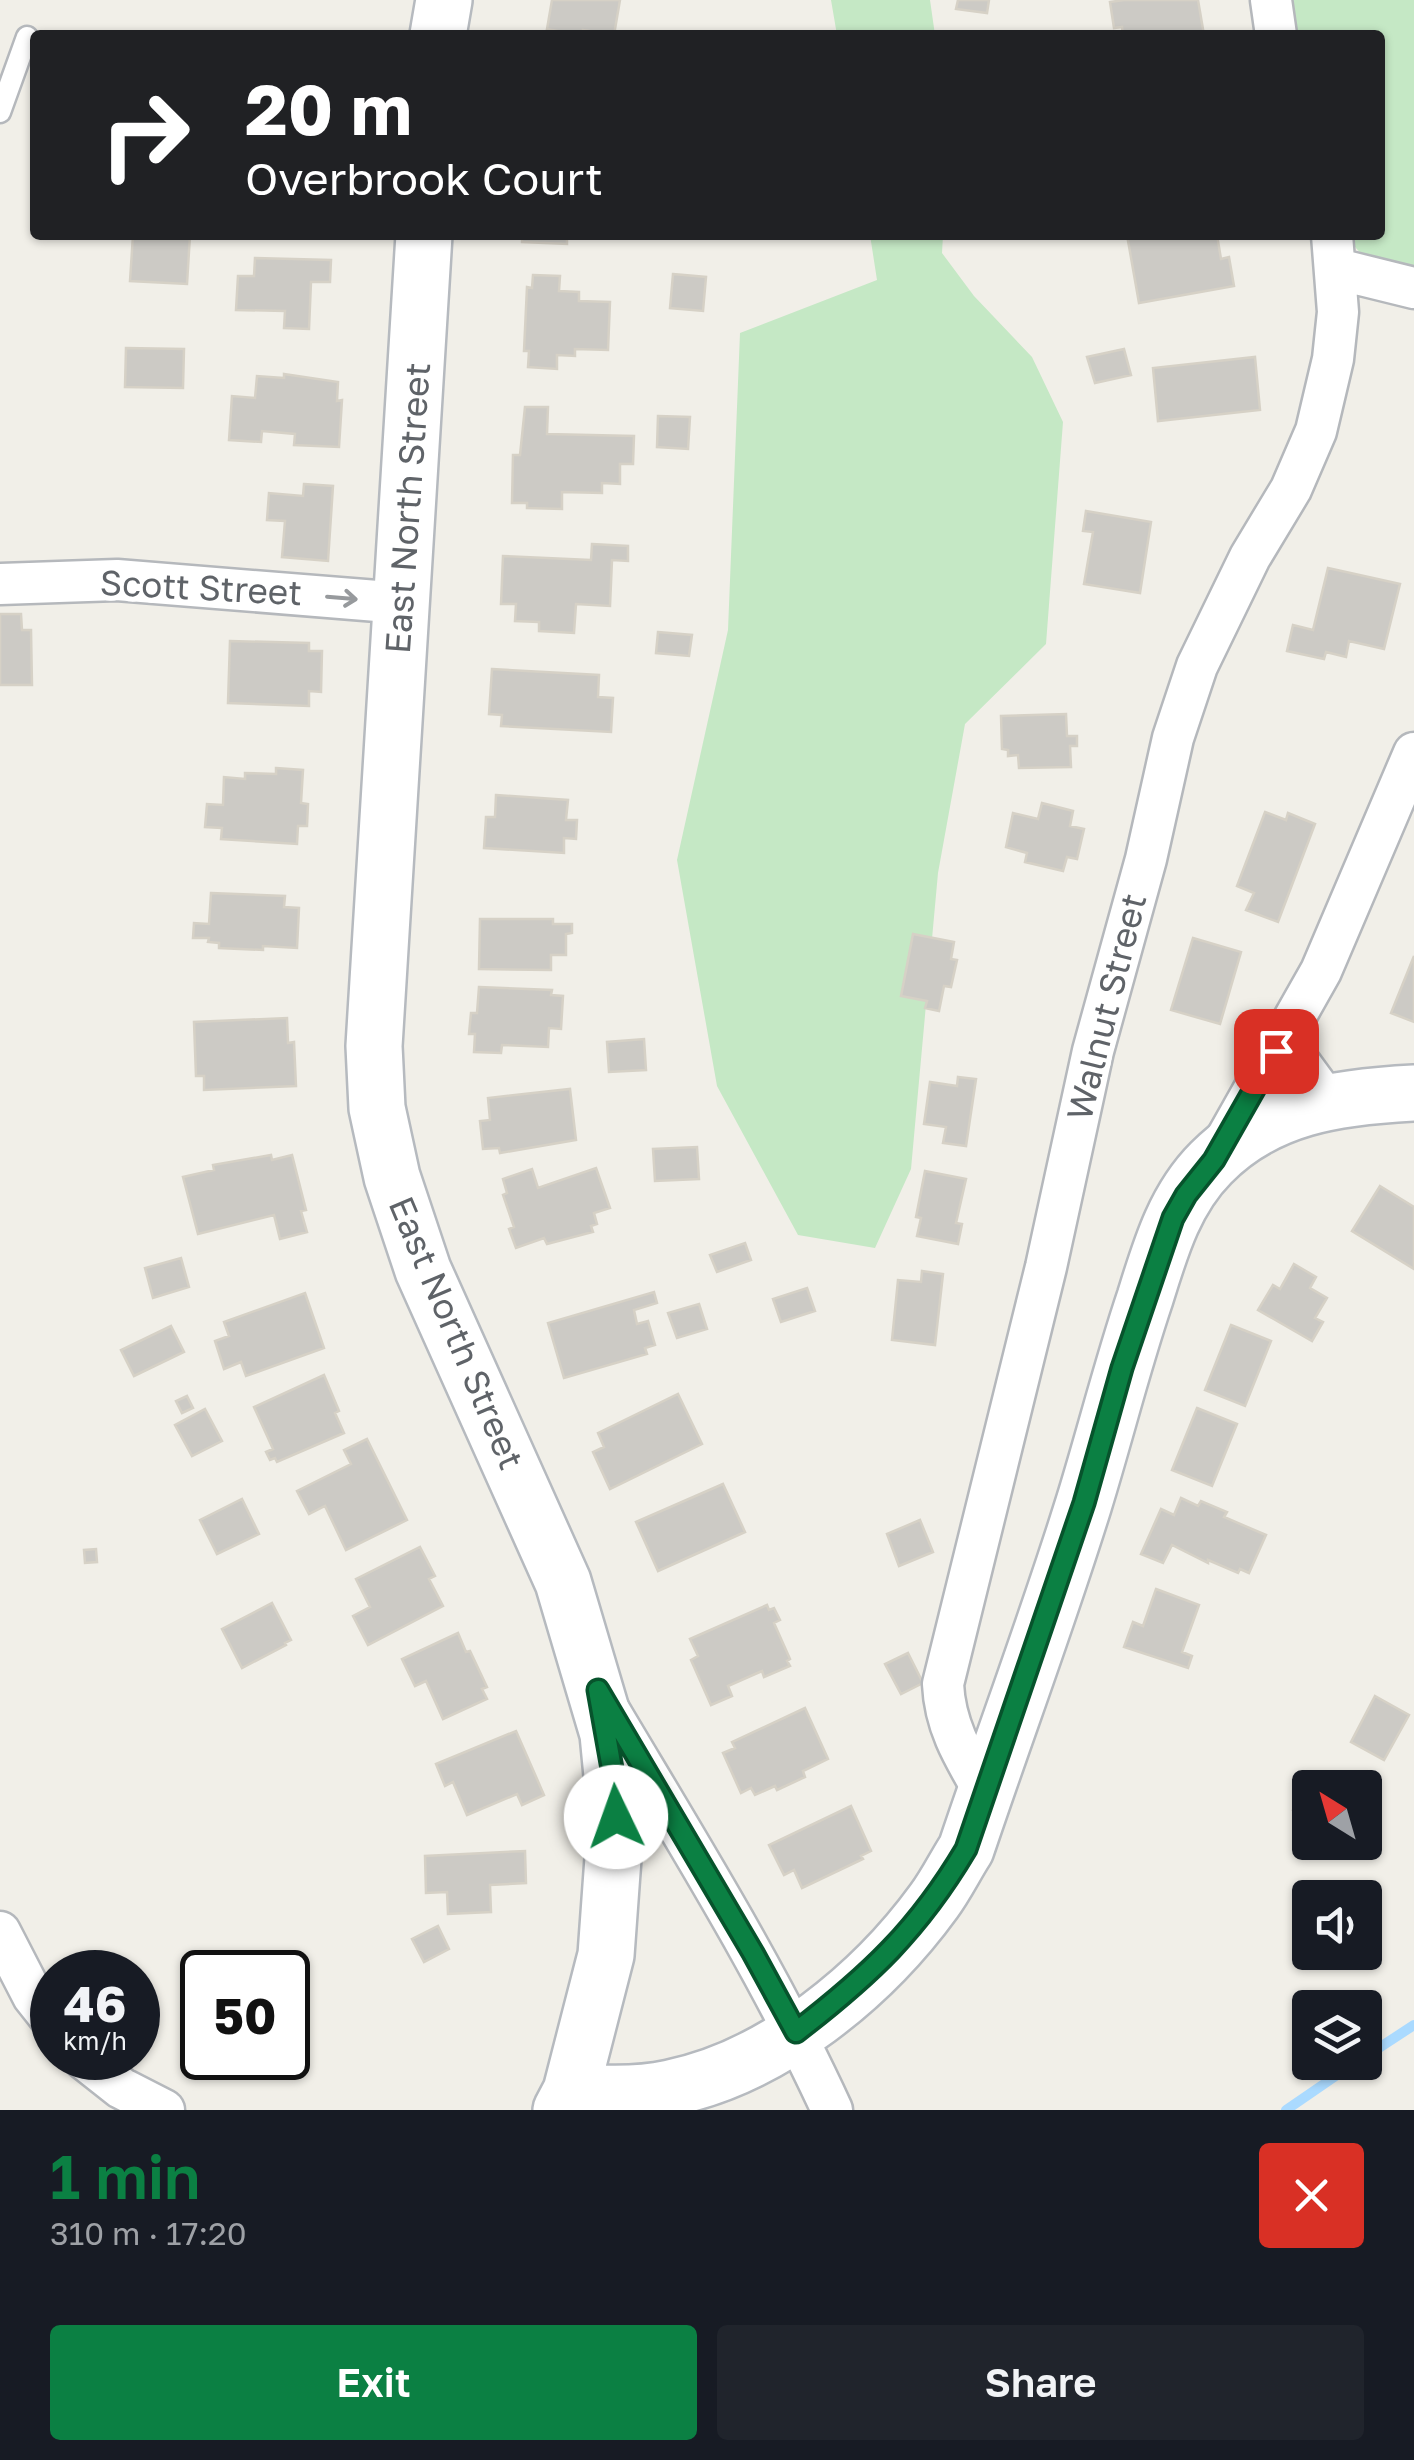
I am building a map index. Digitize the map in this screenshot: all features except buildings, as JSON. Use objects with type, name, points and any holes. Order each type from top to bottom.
[{"type":"main road","points":[[439,30],[444,0]]},
{"type":"main road","name":"East North Street","points":[[424,240],[374,1046],[377,1108],[392,1177],[424,1270],[563,1582],[598,1690],[612,1764],[616,1817],[606,1955],[566,2100]]},
{"type":"main road","points":[[566,2100],[670,2088],[748,2060],[796,2032],[851,1990],[902,1942],[936,1899],[966,1849],[1084,1503],[1160,1249],[1186,1195],[1214,1160],[1277,1116],[1338,1099],[1414,1093]]},
{"type":"street","points":[[1271,0],[1275,30]]},
{"type":"street","points":[[1335,252],[1414,288]]},
{"type":"street","name":"Walnut Street","points":[[984,1793],[952,1736],[944,1710],[943,1684],[1046,1267],[1093,1050],[1146,859],[1172,738],[1198,666],[1316,431],[1333,359],[1338,312],[1335,252]]},
{"type":"street","name":"Scott Street","points":[[0,584],[117,580],[402,602]]},
{"type":"street","points":[[1214,1160],[1321,971],[1414,753]]},
{"type":"street","points":[[598,1690],[753,1953],[832,2110]]},
{"type":"street","points":[[0,1932],[30,1992]]},
{"type":"street","points":[[111,2080],[164,2110]]},
{"type":"lane","points":[[0,112],[27,37]]},
{"type":"lane","points":[[1288,1030],[1338,1099]]},
{"type":"green space","points":[[831,0],[930,0],[934,30],[836,30]]},
{"type":"green space","points":[[1284,0],[1414,0],[1414,278],[1366,257],[1352,240],[1385,240],[1385,30],[1290,30]]},
{"type":"green space","points":[[871,240],[943,240],[942,253],[974,296],[1032,357],[1063,422],[1046,644],[965,724],[938,873],[911,1169],[875,1248],[798,1235],[717,1086],[677,860],[728,630],[740,333],[877,280]]},
{"type":"waterway","points":[[1382,2046],[1414,2025]]},
{"type":"waterway","points":[[1286,2110],[1330,2080]]},
{"type":"route","points":[[616,1817],[608,1734],[598,1690],[796,2032],[851,1990],[902,1942],[936,1899],[966,1849],[1084,1503],[1122,1368],[1173,1218],[1214,1160],[1276,1051]]}]
